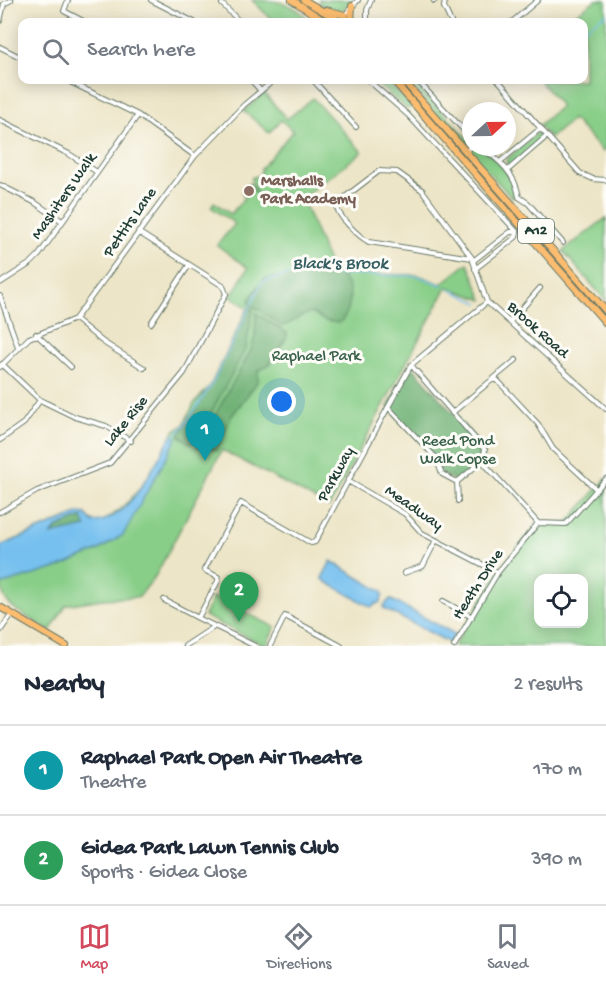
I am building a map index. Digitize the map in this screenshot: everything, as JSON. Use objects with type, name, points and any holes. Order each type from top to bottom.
[{"type":"main road","points":[[292,0],[320,18]]},
{"type":"main road","points":[[304,0],[334,18]]},
{"type":"main road","points":[[351,18],[352,6]]},
{"type":"main road","points":[[320,9],[345,15]]},
{"type":"main road","points":[[311,12],[315,18]]},
{"type":"main road","name":"A12","points":[[397,84],[519,229],[606,323]]},
{"type":"main road","name":"A12","points":[[407,84],[462,142]]},
{"type":"main road","name":"A12","points":[[474,156],[513,205],[606,310]]},
{"type":"main road","points":[[0,607],[66,646]]},
{"type":"street","points":[[0,21],[2,3],[11,0]]},
{"type":"street","points":[[68,0],[64,11],[77,18]]},
{"type":"street","points":[[151,0],[186,18]]},
{"type":"street","points":[[343,18],[358,0]]},
{"type":"street","points":[[367,18],[371,0]]},
{"type":"street","points":[[445,0],[444,7],[449,18]]},
{"type":"street","points":[[517,18],[538,0]]},
{"type":"street","points":[[222,4],[236,18]]},
{"type":"street","points":[[0,47],[18,56]]},
{"type":"street","points":[[74,84],[138,115],[195,156]]},
{"type":"street","points":[[255,84],[260,90]]},
{"type":"street","name":"Pettits Lane","points":[[75,319],[195,156],[268,84]]},
{"type":"street","points":[[317,84],[356,127]]},
{"type":"street","points":[[373,84],[408,114],[519,229]]},
{"type":"street","points":[[421,84],[462,128]]},
{"type":"street","points":[[502,84],[582,175],[606,180]]},
{"type":"street","points":[[408,114],[417,106]]},
{"type":"street","name":"Mashiters Walk","points":[[0,283],[31,263],[138,115]]},
{"type":"street","points":[[0,120],[69,154],[97,172]]},
{"type":"street","points":[[501,161],[541,128]]},
{"type":"street","points":[[508,170],[548,136]]},
{"type":"street","points":[[494,156],[508,170],[519,198],[528,202],[563,243]]},
{"type":"street","points":[[472,260],[434,204],[416,184],[397,172],[384,170],[374,174],[335,206],[359,235],[369,242],[472,260],[510,232],[519,229]]},
{"type":"street","points":[[0,185],[34,202],[62,221]]},
{"type":"street","points":[[513,205],[519,198]]},
{"type":"street","points":[[475,269],[516,237],[519,229]]},
{"type":"street","points":[[138,232],[189,265],[151,324]]},
{"type":"street","name":"Brook Road","points":[[472,260],[487,302],[606,409]]},
{"type":"street","name":"Lake Rise","points":[[0,512],[37,491],[110,462],[131,441],[168,389],[184,373],[226,294],[223,286],[189,265]]},
{"type":"street","points":[[510,322],[540,288]]},
{"type":"street","points":[[0,296],[18,347]]},
{"type":"street","name":"Parkway","points":[[198,618],[218,581],[218,577],[204,570],[241,503],[314,543],[411,364],[487,302]]},
{"type":"street","points":[[131,441],[106,426],[75,417],[40,399],[1,365],[18,347],[36,334],[75,319],[103,342],[144,368]]},
{"type":"street","points":[[36,334],[71,367]]},
{"type":"street","points":[[452,413],[516,360]]},
{"type":"street","points":[[411,364],[485,450],[482,461],[457,482]]},
{"type":"street","points":[[494,380],[497,380],[538,424],[553,449],[596,489]]},
{"type":"street","points":[[0,440],[24,423],[40,399]]},
{"type":"street","points":[[388,407],[436,458],[442,474],[457,482]]},
{"type":"street","points":[[482,461],[538,523],[566,524],[606,479]]},
{"type":"street","name":"Meadway","points":[[348,482],[405,514],[422,533],[498,572]]},
{"type":"street","points":[[457,482],[458,501]]},
{"type":"street","name":"Heath Drive","points":[[454,646],[498,572],[538,523]]},
{"type":"street","points":[[404,573],[423,566],[436,540]]},
{"type":"street","points":[[164,600],[255,646]]},
{"type":"street","points":[[443,601],[472,617]]},
{"type":"street","points":[[0,631],[12,614]]},
{"type":"street","points":[[270,646],[285,616],[341,646]]},
{"type":"street","points":[[184,646],[214,626]]},
{"type":"green space","points":[[252,0],[284,3],[298,10],[307,18],[270,18]]},
{"type":"green space","points":[[319,0],[353,0],[340,12],[321,6]]},
{"type":"green space","points":[[596,0],[606,0],[606,149],[603,152],[573,119],[550,138],[539,125],[561,106],[542,84],[588,84],[588,18],[570,18]]},
{"type":"green space","points":[[378,84],[389,84],[412,107],[407,109]]},
{"type":"green space","points":[[410,84],[416,84],[462,133],[462,142]]},
{"type":"green space","name":"Raphael Park","points":[[264,93],[287,119],[313,98],[362,152],[302,198],[333,274],[418,275],[441,284],[468,263],[483,300],[447,287],[329,507],[222,450],[156,575],[139,597],[102,599],[66,605],[50,631],[12,607],[6,600],[1,581],[0,546],[75,515],[86,514],[91,521],[99,523],[113,515],[135,495],[175,430],[183,426],[194,404],[210,386],[248,308],[231,296],[248,268],[217,245],[235,224],[211,207],[214,202],[231,214],[245,197],[242,194],[250,183],[258,198],[251,178],[260,175],[261,168],[293,131],[281,120],[269,133],[244,111]]},
{"type":"green space","points":[[537,133],[541,134],[541,139],[511,165],[507,164],[506,160],[511,156],[516,156],[516,151]]},
{"type":"green space","points":[[474,156],[492,156],[496,159],[511,180],[518,196],[512,198]]},
{"type":"green space","points":[[606,218],[606,301],[563,251]]},
{"type":"green space","points":[[308,272],[332,272],[345,280],[350,302],[348,310],[339,323],[325,321],[312,313],[282,326],[250,304],[249,300],[264,279]]},
{"type":"green space","points":[[250,307],[253,310],[246,348],[195,443],[189,443],[179,435],[212,384]]},
{"type":"green space","points":[[256,313],[287,333],[287,337],[270,364],[258,371],[258,381],[231,417],[217,450],[197,447],[251,350],[255,335]]},
{"type":"green space","name":"Reed Pond Walk Copse","points":[[411,365],[485,450],[482,461],[457,482],[442,474],[436,458],[388,407]]},
{"type":"green space","points":[[606,479],[606,646],[454,646],[498,572],[538,523],[566,524]]},
{"type":"green space","points":[[83,517],[86,527],[51,536],[58,527]]},
{"type":"green space","points":[[213,597],[275,627],[266,646],[204,616]]},
{"type":"water","points":[[172,435],[177,438],[123,535],[99,550],[60,567],[0,585],[0,546],[80,513],[86,514],[92,522],[105,520],[118,513],[149,475]],"holes":[[[82,517],[86,527],[51,535],[58,527]]]},
{"type":"water","points":[[331,561],[381,591],[383,595],[380,602],[371,607],[326,582],[322,578]]},
{"type":"water","points":[[390,599],[455,634],[450,643],[386,610],[383,607]]},
{"type":"waterway","points":[[588,26],[606,14]]},
{"type":"waterway","name":"Black's Brook","points":[[251,305],[262,282],[292,274],[418,276],[442,285]]},
{"type":"waterway","name":"Black's Brook","points":[[447,288],[479,303]]},
{"type":"waterway","name":"Black's Brook","points":[[174,436],[185,425],[212,384],[250,307]]},
{"type":"place","name":"Marshalls Park Academy","points":[[249,191]]},
{"type":"place","name":"Raphael Park Open Air Theatre","points":[[205,461]]},
{"type":"place","name":"Gidea Park Lawn Tennis Club","points":[[239,622]]}]
